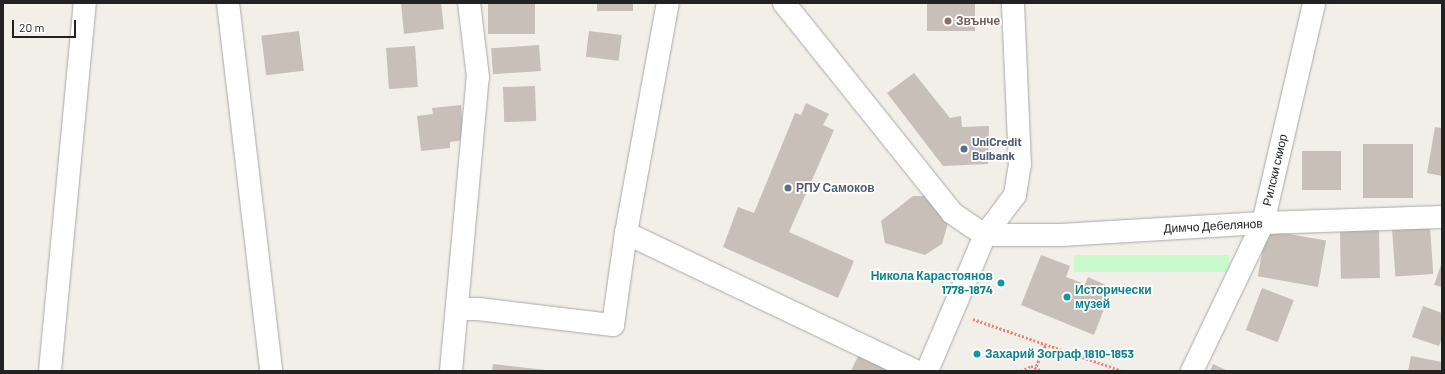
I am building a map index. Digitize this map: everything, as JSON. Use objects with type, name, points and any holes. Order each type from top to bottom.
[{"type":"street","points":[[50,371],[85,3]]},
{"type":"street","points":[[228,3],[271,371]]},
{"type":"street","points":[[451,371],[478,77],[468,3]]},
{"type":"street","points":[[457,309],[478,309],[613,325],[626,233],[668,3]]},
{"type":"street","points":[[784,3],[952,213],[985,235]]},
{"type":"street","points":[[927,371],[985,235],[1015,195],[1019,180],[1014,3]]},
{"type":"street","name":"Рилски скиор","points":[[1192,371],[1263,223],[1314,3]]},
{"type":"street","name":"Димчо Дебелянов","points":[[985,235],[1061,235],[1263,223],[1442,217]]},
{"type":"street","points":[[626,233],[915,371]]},
{"type":"path","points":[[972,318],[1122,371]]},
{"type":"path","points":[[1036,366],[1046,344]]},
{"type":"path","points":[[1020,371],[1027,367],[1036,366],[1043,371]]},
{"type":"green space","points":[[1074,255],[1229,255],[1229,272],[1074,272]]},
{"type":"building","points":[[401,3],[441,3],[444,29],[404,34]]},
{"type":"building","points":[[488,3],[535,3],[535,34],[488,34]]},
{"type":"building","points":[[597,3],[633,3],[633,11],[597,11]]},
{"type":"building","points":[[927,3],[975,3],[975,31],[927,31]]},
{"type":"building","points":[[299,31],[304,71],[266,75],[261,36]]},
{"type":"building","points":[[589,31],[622,35],[619,61],[586,57]]},
{"type":"building","points":[[539,45],[541,71],[493,74],[491,48]]},
{"type":"building","points":[[415,46],[418,87],[389,89],[386,48]]},
{"type":"building","points":[[914,73],[950,118],[961,116],[962,127],[989,126],[988,164],[943,166],[887,93]]},
{"type":"building","points":[[535,86],[536,121],[504,122],[503,87]]},
{"type":"building","points":[[806,103],[829,114],[823,125],[834,130],[789,232],[854,261],[838,298],[723,247],[738,207],[754,213],[795,113],[801,115]]},
{"type":"building","points":[[461,105],[464,140],[450,142],[450,148],[421,151],[417,116],[433,114],[432,108]]},
{"type":"building","points":[[1435,127],[1442,128],[1442,176],[1427,173]]},
{"type":"building","points":[[1363,144],[1413,144],[1413,198],[1363,198]]},
{"type":"building","points":[[1302,151],[1341,151],[1341,190],[1302,190]]},
{"type":"building","points":[[913,196],[925,196],[948,223],[942,244],[925,255],[885,243],[881,221]]},
{"type":"building","points":[[1430,227],[1433,274],[1395,277],[1392,230]]},
{"type":"building","points":[[1379,229],[1380,278],[1341,279],[1340,230]]},
{"type":"building","points":[[1266,230],[1326,241],[1318,287],[1258,276]]},
{"type":"building","name":"Исторически музей","points":[[1041,255],[1070,266],[1066,277],[1085,284],[1088,277],[1112,288],[1094,335],[1021,305]]},
{"type":"building","points":[[1442,262],[1442,287],[1434,285]]},
{"type":"building","points":[[1262,288],[1294,300],[1278,342],[1246,330]]},
{"type":"building","points":[[1423,306],[1442,313],[1442,338],[1439,346],[1412,337]]},
{"type":"building","points":[[860,352],[888,365],[885,371],[851,371]]},
{"type":"building","points":[[1411,356],[1442,362],[1442,371],[1408,371]]},
{"type":"building","points":[[493,364],[545,370],[545,371],[492,371]]},
{"type":"building","points":[[1213,364],[1228,371],[1210,371]]},
{"type":"place","name":"Звънче","points":[[948,21]]},
{"type":"place","name":"UniCredit Bulbank","points":[[964,149]]},
{"type":"place","name":"РПУ Самоков","points":[[788,188]]},
{"type":"place","name":"Никола Карастоянов 1778-1874","points":[[1001,283]]},
{"type":"place","name":"Исторически музей","points":[[1067,297]]},
{"type":"place","name":"Захарий Зограф 1810-1853","points":[[977,354]]}]
